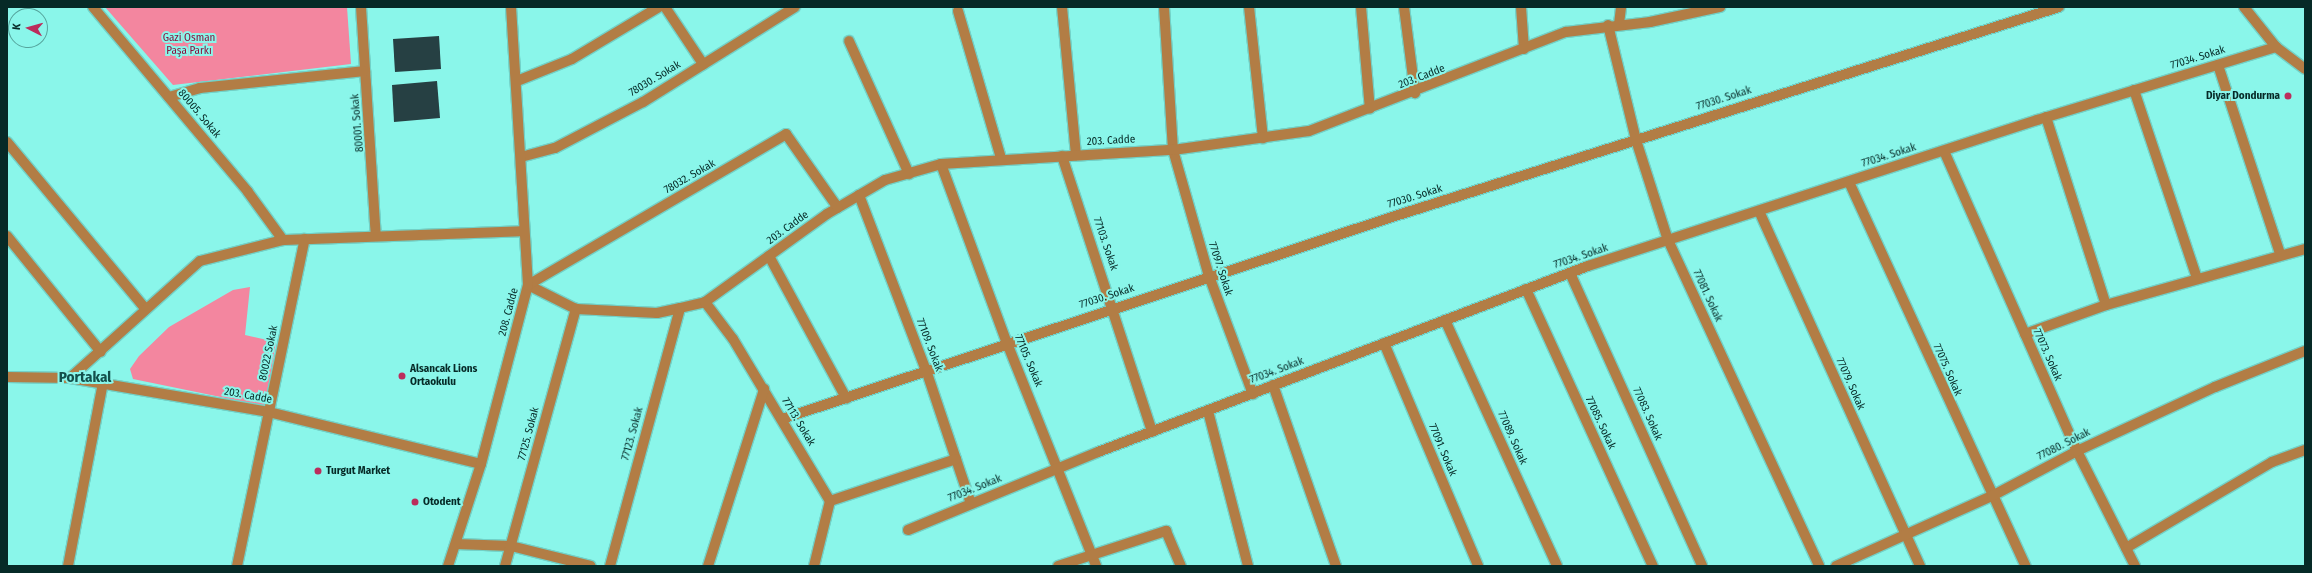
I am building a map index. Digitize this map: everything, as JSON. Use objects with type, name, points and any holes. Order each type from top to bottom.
[{"type":"street","name":"80005. Sokak","points":[[93,7],[248,192],[283,240]]},
{"type":"street","name":"80001. Sokak","points":[[361,7],[376,236]]},
{"type":"street","name":"208. Cadde","points":[[448,566],[481,464],[528,285],[523,231],[517,81],[511,7]]},
{"type":"street","points":[[517,81],[572,59],[659,7]]},
{"type":"street","points":[[665,7],[703,64]]},
{"type":"street","name":"78030. Sokak","points":[[521,157],[555,148],[643,102],[794,7]]},
{"type":"street","points":[[1062,7],[1076,155]]},
{"type":"street","name":"77097. Sokak","points":[[1164,7],[1173,150],[1209,276],[1253,394]]},
{"type":"street","points":[[1250,7],[1263,138]]},
{"type":"street","points":[[1361,7],[1370,109]]},
{"type":"street","points":[[1404,7],[1415,93]]},
{"type":"street","points":[[1521,7],[1524,49]]},
{"type":"street","points":[[1619,24],[1621,7]]},
{"type":"street","name":"203. Cadde","points":[[528,285],[576,309],[657,313],[680,308],[705,302],[838,208],[885,180],[941,164],[1001,158],[1173,150],[1309,131],[1415,93],[1566,32],[1608,24],[1650,22],[1720,7]]},
{"type":"street","name":"77030. Sokak","points":[[782,419],[1209,276],[2059,7]]},
{"type":"street","points":[[2244,7],[2276,47],[2305,69]]},
{"type":"street","points":[[958,11],[1001,158]]},
{"type":"street","name":"77081. Sokak","points":[[1608,24],[1636,140],[1668,240],[1819,566]]},
{"type":"street","points":[[849,41],[909,174]]},
{"type":"street","name":"77034. Sokak","points":[[908,530],[1060,468],[1273,385],[1570,273],[2046,117],[2276,47]]},
{"type":"street","points":[[2218,65],[2280,254]]},
{"type":"street","points":[[168,97],[200,88],[365,71]]},
{"type":"street","points":[[2134,90],[2198,278]]},
{"type":"street","points":[[2046,117],[2106,305]]},
{"type":"street","name":"78032. Sokak","points":[[528,285],[786,134],[838,208]]},
{"type":"street","points":[[7,142],[144,308]]},
{"type":"street","name":"77073. Sokak","points":[[1944,151],[2077,451],[2135,566]]},
{"type":"street","name":"77103. Sokak","points":[[1062,156],[1114,307],[1152,432]]},
{"type":"street","name":"77105. Sokak","points":[[941,164],[1007,343],[1060,468],[1096,566]]},
{"type":"street","name":"77075. Sokak","points":[[1849,182],[1992,496],[2026,566]]},
{"type":"street","name":"77109. Sokak","points":[[859,195],[926,370],[971,504]]},
{"type":"street","name":"77079. Sokak","points":[[1759,211],[1920,566]]},
{"type":"street","points":[[70,378],[101,352],[144,308],[200,261],[283,240],[523,231]]},
{"type":"street","points":[[7,236],[101,352]]},
{"type":"street","name":"80022 Sokak","points":[[236,566],[305,239]]},
{"type":"street","points":[[2025,334],[2106,305],[2280,254],[2305,249]]},
{"type":"street","points":[[769,256],[846,398]]},
{"type":"street","name":"77083. Sokak","points":[[1570,273],[1702,566]]},
{"type":"street","name":"77085. Sokak","points":[[1526,289],[1653,566]]},
{"type":"street","name":"77113. Sokak","points":[[705,302],[764,389],[830,501]]},
{"type":"street","name":"77123. Sokak","points":[[610,566],[680,308]]},
{"type":"street","name":"77125. Sokak","points":[[505,566],[576,309]]},
{"type":"street","name":"77089. Sokak","points":[[1445,320],[1557,566]]},
{"type":"street","name":"77091. Sokak","points":[[1384,343],[1478,566]]},
{"type":"street","name":"77080. Sokak","points":[[1836,566],[1992,496],[2077,451],[2215,387],[2305,352]]},
{"type":"street","name":"203. Cadde","points":[[7,377],[70,378],[269,412],[481,464]]},
{"type":"street","points":[[68,566],[103,383]]},
{"type":"street","points":[[1273,385],[1336,566]]},
{"type":"street","points":[[708,566],[764,389]]},
{"type":"street","points":[[1208,411],[1248,566]]},
{"type":"street","points":[[2126,548],[2272,462],[2305,450]]},
{"type":"street","points":[[814,566],[830,501],[956,459]]},
{"type":"street","points":[[1058,566],[1091,552],[1166,531],[1181,566]]},
{"type":"street","points":[[456,544],[511,546],[591,566]]},
{"type":"green space","name":"Gazi Osman Paşa Parkı","points":[[105,7],[347,7],[351,64],[173,85]]},
{"type":"green space","points":[[250,287],[245,335],[276,342],[265,406],[133,379],[130,369],[139,356],[169,327],[233,290]]},
{"type":"building","points":[[439,36],[441,69],[395,72],[393,39]]},
{"type":"building","points":[[437,81],[440,118],[394,122],[392,85]]},
{"type":"place","name":"Diyar Dondurma","points":[[2288,96]]},
{"type":"place","name":"Alsancak Lions Ortaokulu","points":[[402,376]]},
{"type":"place","name":"Turgut Market","points":[[318,471]]},
{"type":"place","name":"Otodent","points":[[415,502]]},
{"type":"district","name":"Portakal","points":[[85,378]]}]
